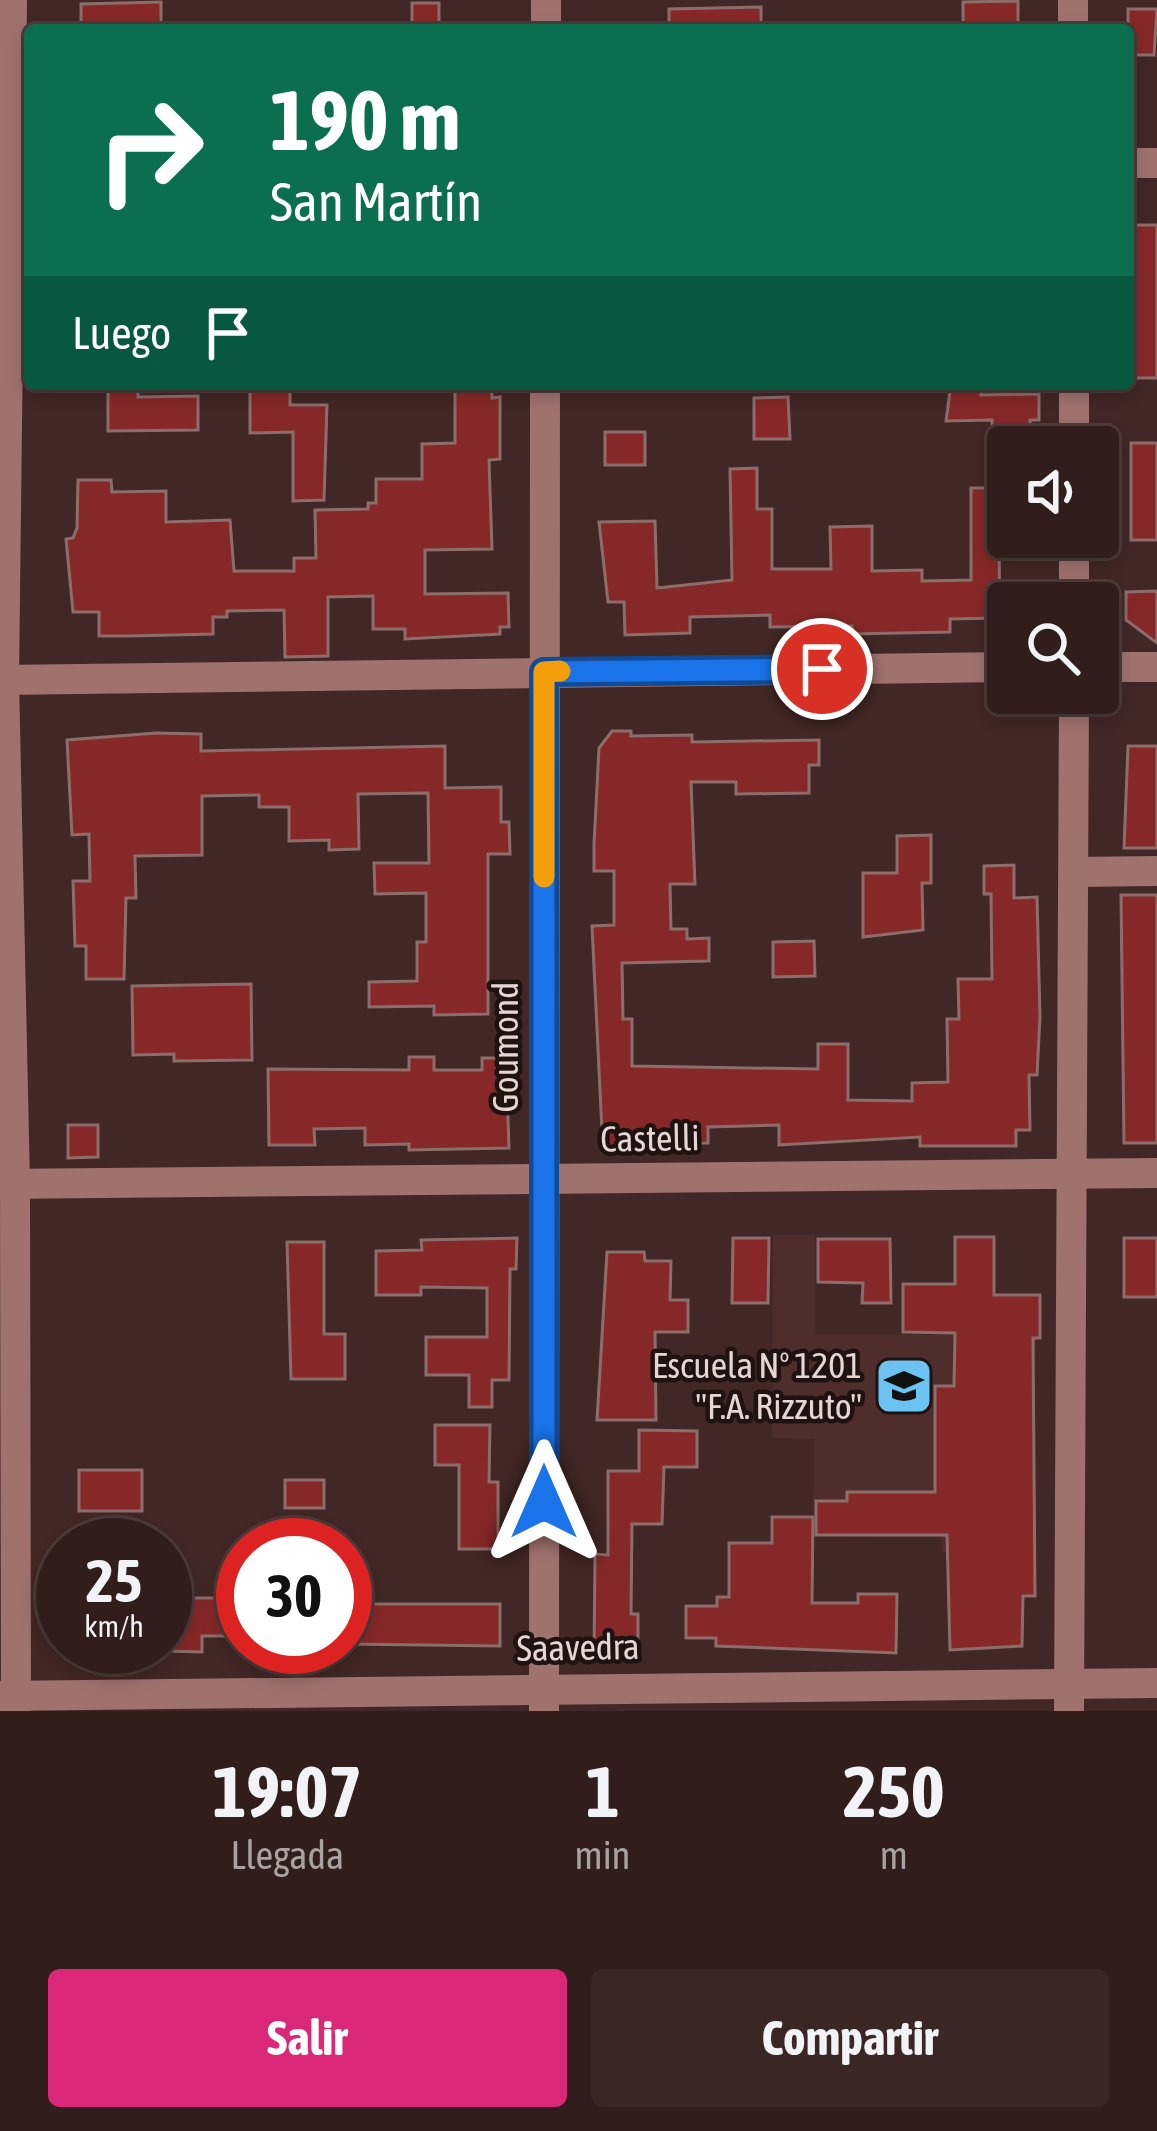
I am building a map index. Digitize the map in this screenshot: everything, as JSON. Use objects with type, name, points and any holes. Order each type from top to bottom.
[{"type":"street","points":[[10,1701],[2,680],[14,167],[12,0]]},
{"type":"street","name":"Goumond","points":[[544,1699],[545,390]]},
{"type":"street","points":[[1074,390],[1074,426]]},
{"type":"street","points":[[2,680],[987,667]]},
{"type":"street","points":[[1119,667],[1157,667]]},
{"type":"street","points":[[1069,1696],[1075,714]]},
{"type":"street","points":[[1074,872],[1157,872]]},
{"type":"street","name":"Castelli","points":[[7,1184],[1157,1174]]},
{"type":"street","name":"Saavedra","points":[[10,1701],[1069,1696],[1157,1683]]},
{"type":"shaded area","name":"Escuela N° 1201 \"F.A. Rizzuto\"","points":[[773,1235],[815,1235],[815,1334],[1036,1335],[1034,1552],[942,1552],[941,1537],[813,1536],[814,1439],[772,1438]]},
{"type":"building","points":[[1018,1],[1018,24],[963,24],[963,2]]},
{"type":"building","points":[[161,2],[161,24],[81,24],[81,4]]},
{"type":"building","points":[[412,3],[439,3],[439,24],[412,24]]},
{"type":"building","points":[[761,7],[761,24],[669,24],[669,9]]},
{"type":"building","points":[[1128,9],[1157,9],[1154,55],[1134,55],[1134,24],[1128,24]]},
{"type":"building","points":[[1134,225],[1157,225],[1157,378],[1134,378]]},
{"type":"building","points":[[108,390],[138,390],[138,397],[198,396],[198,430],[108,431]]},
{"type":"building","points":[[250,390],[290,390],[290,405],[327,405],[324,500],[293,501],[293,432],[250,433]]},
{"type":"building","points":[[455,390],[492,390],[492,398],[500,397],[500,459],[489,460],[492,549],[425,550],[425,594],[508,593],[509,627],[500,627],[500,634],[405,639],[405,629],[373,629],[373,596],[328,597],[328,656],[285,657],[284,610],[227,611],[227,617],[213,617],[213,634],[130,636],[99,636],[99,612],[73,612],[66,539],[73,538],[77,528],[78,480],[111,480],[112,492],[166,491],[166,522],[230,520],[234,571],[294,571],[294,558],[316,558],[315,510],[368,509],[368,503],[376,503],[376,479],[422,479],[422,444],[455,443]]},
{"type":"building","points":[[950,390],[981,390],[981,395],[1039,394],[1039,420],[1030,420],[1030,426],[992,426],[992,420],[946,421]]},
{"type":"building","points":[[788,397],[790,439],[754,439],[754,398]]},
{"type":"building","points":[[605,432],[645,432],[645,465],[605,465]]},
{"type":"building","points":[[1131,443],[1157,443],[1157,540],[1131,540]]},
{"type":"building","points":[[757,468],[757,509],[772,509],[772,569],[831,569],[830,527],[872,526],[872,571],[922,570],[922,581],[971,580],[971,488],[987,488],[987,558],[999,558],[999,582],[987,582],[987,618],[950,619],[950,632],[852,634],[852,626],[770,627],[770,615],[690,617],[690,633],[625,635],[624,602],[608,602],[599,522],[655,521],[657,588],[732,580],[730,469]]},
{"type":"building","points":[[1157,591],[1157,643],[1126,620],[1126,592]]},
{"type":"building","points":[[612,731],[631,731],[631,736],[692,735],[692,742],[819,740],[819,765],[809,765],[809,793],[736,794],[736,782],[691,782],[695,884],[670,884],[671,929],[687,929],[687,939],[709,938],[709,961],[622,963],[623,1019],[632,1019],[632,1066],[818,1069],[818,1044],[848,1044],[848,1100],[912,1101],[912,1083],[948,1082],[947,1019],[959,1019],[958,979],[992,979],[991,894],[984,894],[984,866],[1014,865],[1014,898],[1037,897],[1040,1017],[1037,1075],[1029,1075],[1030,1130],[1016,1130],[1016,1146],[920,1146],[920,1137],[779,1145],[779,1125],[708,1127],[708,1143],[643,1144],[643,1151],[603,1152],[592,926],[614,925],[614,871],[594,871],[599,748]]},
{"type":"building","points":[[201,734],[201,751],[445,746],[445,788],[501,787],[501,822],[509,822],[510,854],[488,854],[488,1014],[434,1015],[434,1006],[369,1007],[369,982],[417,981],[417,942],[426,942],[426,893],[375,894],[374,863],[429,863],[428,793],[358,794],[359,849],[329,850],[329,840],[289,841],[289,807],[259,807],[259,795],[202,796],[202,855],[135,856],[136,898],[126,898],[124,979],[86,979],[86,946],[75,946],[73,881],[90,881],[89,834],[72,835],[67,740]]},
{"type":"building","points":[[1128,746],[1157,746],[1157,848],[1124,848]]},
{"type":"building","points":[[931,835],[931,883],[922,883],[923,930],[863,937],[863,873],[897,873],[897,836]]},
{"type":"building","points":[[1121,895],[1157,895],[1157,1143],[1124,1143]]},
{"type":"building","points":[[814,941],[815,976],[773,977],[773,942]]},
{"type":"building","points":[[251,984],[252,1060],[174,1061],[174,1054],[133,1055],[132,986]]},
{"type":"building","points":[[409,1057],[434,1057],[434,1070],[482,1070],[482,1058],[506,1058],[509,1148],[409,1150],[409,1144],[365,1145],[365,1128],[314,1129],[315,1145],[269,1145],[268,1069],[409,1070]]},
{"type":"building","points":[[68,1125],[98,1125],[98,1157],[68,1158]]},
{"type":"building","points":[[955,1237],[994,1237],[994,1295],[1040,1295],[1040,1338],[1033,1338],[1035,1596],[1023,1596],[1022,1646],[950,1650],[947,1535],[816,1535],[816,1501],[847,1501],[847,1492],[935,1492],[935,1386],[954,1386],[955,1333],[903,1332],[903,1284],[955,1284]]},
{"type":"building","points":[[517,1238],[516,1269],[510,1269],[509,1380],[492,1380],[492,1407],[469,1407],[469,1375],[426,1375],[426,1337],[487,1337],[487,1288],[421,1287],[421,1295],[376,1295],[376,1251],[422,1250],[421,1240]]},
{"type":"building","points":[[733,1238],[769,1238],[768,1303],[732,1303]]},
{"type":"building","points":[[1124,1238],[1157,1238],[1157,1297],[1124,1297]]},
{"type":"building","points":[[818,1239],[890,1239],[891,1303],[862,1303],[863,1283],[818,1282]]},
{"type":"building","points":[[287,1242],[324,1242],[324,1334],[345,1334],[345,1379],[291,1379]]},
{"type":"building","points":[[607,1252],[644,1252],[645,1261],[671,1261],[670,1300],[688,1300],[688,1332],[655,1332],[656,1420],[597,1420]]},
{"type":"building","points":[[435,1425],[490,1425],[489,1482],[498,1482],[498,1549],[459,1549],[459,1465],[435,1465]]},
{"type":"building","points":[[639,1430],[697,1431],[697,1467],[664,1467],[662,1524],[632,1524],[631,1614],[638,1614],[638,1655],[594,1655],[595,1554],[608,1555],[608,1471],[639,1471]]},
{"type":"building","points":[[79,1470],[142,1470],[142,1511],[79,1511]]},
{"type":"building","points":[[285,1480],[324,1480],[324,1508],[285,1508]]},
{"type":"building","points":[[772,1517],[813,1517],[812,1603],[858,1603],[858,1594],[897,1594],[896,1653],[716,1646],[716,1638],[686,1638],[686,1606],[717,1606],[717,1597],[729,1597],[729,1543],[772,1543]]},
{"type":"building","points":[[192,1598],[216,1598],[216,1636],[202,1636],[202,1652],[192,1652]]},
{"type":"building","points":[[372,1604],[500,1604],[500,1646],[372,1644]]},
{"type":"slow traffic","points":[[544,877],[544,672],[560,671]]},
{"type":"place","name":"Escuela N° 1201 \"F.A. Rizzuto\"","points":[[904,1386]]},
{"type":"route","points":[[544,1502],[544,672],[822,669]]}]
